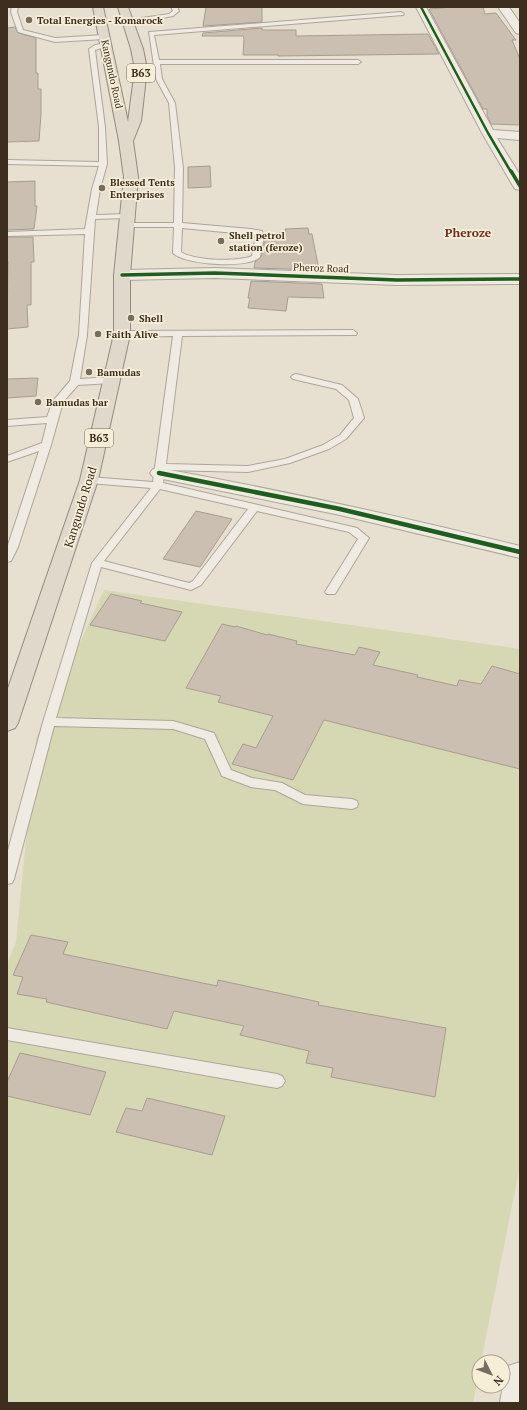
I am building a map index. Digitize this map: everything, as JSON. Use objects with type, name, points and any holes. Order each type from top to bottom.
[{"type":"highway","name":"Kangundo Road","points":[[7,723],[90,480],[122,334],[122,275],[131,178],[126,141],[98,7]]},
{"type":"highway","name":"Kangundo Road","points":[[123,7],[129,22],[141,69],[135,121],[126,141]]},
{"type":"street","points":[[421,7],[488,133],[520,186]]},
{"type":"street","points":[[511,11],[520,31]]},
{"type":"street","points":[[488,133],[520,136]]},
{"type":"street","name":"Pheroz Road","points":[[122,275],[214,267],[397,280],[520,279]]},
{"type":"street","points":[[159,475],[298,500],[444,532],[520,552]]},
{"type":"street","points":[[517,1403],[520,1378]]},
{"type":"lane","points":[[15,7],[14,12],[20,30],[55,40],[106,41]]},
{"type":"lane","points":[[129,22],[153,15],[173,14],[176,11],[174,7]]},
{"type":"lane","points":[[91,217],[126,221],[177,225],[251,231],[259,233],[260,236],[256,257],[214,267],[177,253],[177,225],[179,168],[172,103],[159,79],[151,33],[401,14]]},
{"type":"lane","points":[[7,423],[50,420],[58,401],[75,382],[83,335],[89,231],[96,189],[103,164],[102,127],[92,49],[106,41]]},
{"type":"lane","points":[[156,62],[358,62]]},
{"type":"lane","points":[[7,162],[103,164]]},
{"type":"lane","points":[[7,234],[89,231]]},
{"type":"lane","points":[[122,334],[353,333]]},
{"type":"lane","points":[[7,879],[48,722],[97,563],[159,475],[178,334]]},
{"type":"lane","points":[[90,480],[248,469],[287,461],[326,447],[343,437],[358,418],[353,399],[339,387],[296,377]]},
{"type":"lane","points":[[75,382],[111,380]]},
{"type":"lane","points":[[7,559],[14,547],[46,445],[58,401]]},
{"type":"lane","points":[[7,459],[46,445]]},
{"type":"lane","points":[[159,475],[254,507],[353,530],[364,538],[331,592]]},
{"type":"lane","points":[[97,563],[191,587],[197,583],[254,507]]},
{"type":"lane","points":[[48,722],[173,726],[210,736],[226,774],[251,782],[278,786],[303,799],[352,804]]},
{"type":"lane","points":[[7,1034],[277,1081]]},
{"type":"green space","points":[[104,590],[520,649],[520,1165],[483,1354],[471,1354],[471,1394],[475,1394],[473,1403],[7,1403],[7,964],[16,942],[36,738]]},
{"type":"building","points":[[206,7],[262,7],[262,22],[203,26]]},
{"type":"building","points":[[483,7],[485,14],[496,13],[516,40],[512,40],[520,59],[520,125],[491,124],[487,115],[487,109],[483,109],[429,9]]},
{"type":"building","points":[[15,27],[18,33],[36,38],[36,73],[38,73],[38,89],[41,89],[39,141],[7,142],[7,28]]},
{"type":"building","points":[[262,28],[262,30],[296,30],[296,36],[428,34],[439,54],[243,55],[243,36],[202,36],[203,33]]},
{"type":"building","points":[[210,166],[211,187],[188,188],[188,167]]},
{"type":"building","points":[[35,181],[35,206],[37,206],[34,229],[7,230],[7,182]]},
{"type":"building","points":[[308,228],[309,234],[312,234],[319,270],[254,268],[255,262],[261,257],[265,239],[274,239],[273,235],[276,235],[276,233],[286,232],[285,229]]},
{"type":"building","points":[[7,237],[33,237],[34,262],[31,262],[31,305],[27,305],[28,327],[7,329]]},
{"type":"building","points":[[251,281],[322,284],[324,298],[288,297],[286,311],[248,308]]},
{"type":"building","points":[[38,378],[36,396],[7,398],[7,379]]},
{"type":"building","points":[[196,511],[232,519],[200,567],[163,559]]},
{"type":"building","points":[[111,594],[142,601],[140,603],[182,612],[165,641],[90,625]]},
{"type":"building","points":[[222,624],[297,641],[296,644],[349,654],[355,655],[359,647],[380,652],[373,665],[418,675],[417,677],[457,686],[459,680],[481,684],[492,666],[520,674],[520,769],[324,720],[293,780],[232,764],[243,744],[256,748],[273,716],[218,702],[221,696],[186,688]]},
{"type":"building","points":[[31,935],[68,942],[63,954],[217,986],[218,980],[319,1002],[318,1005],[446,1028],[435,1097],[331,1077],[333,1068],[306,1063],[309,1051],[240,1035],[244,1026],[174,1011],[167,1029],[46,1002],[47,999],[17,994],[23,977],[13,975]]},
{"type":"building","points":[[20,1053],[106,1072],[90,1115],[7,1096],[7,1082]]},
{"type":"building","points":[[147,1098],[225,1116],[212,1155],[116,1132],[126,1108],[142,1111]]},
{"type":"cycle path","points":[[421,7],[488,133],[520,186]]},
{"type":"cycle path","points":[[122,275],[215,273],[397,280],[520,279]]},
{"type":"cycle path","points":[[159,473],[340,509],[520,552]]},
{"type":"place","name":"Total Energies - Komarock","points":[[29,20]]},
{"type":"place","name":"Blessed Tents Enterprises","points":[[102,188]]},
{"type":"place","name":"Shell petrol station (feroze)","points":[[221,241]]},
{"type":"place","name":"Shell","points":[[131,318]]},
{"type":"place","name":"Faith Alive","points":[[98,334]]},
{"type":"place","name":"Bamudas","points":[[89,372]]},
{"type":"place","name":"Bamudas bar","points":[[38,402]]},
{"type":"district","name":"Pheroze","points":[[468,232]]}]
